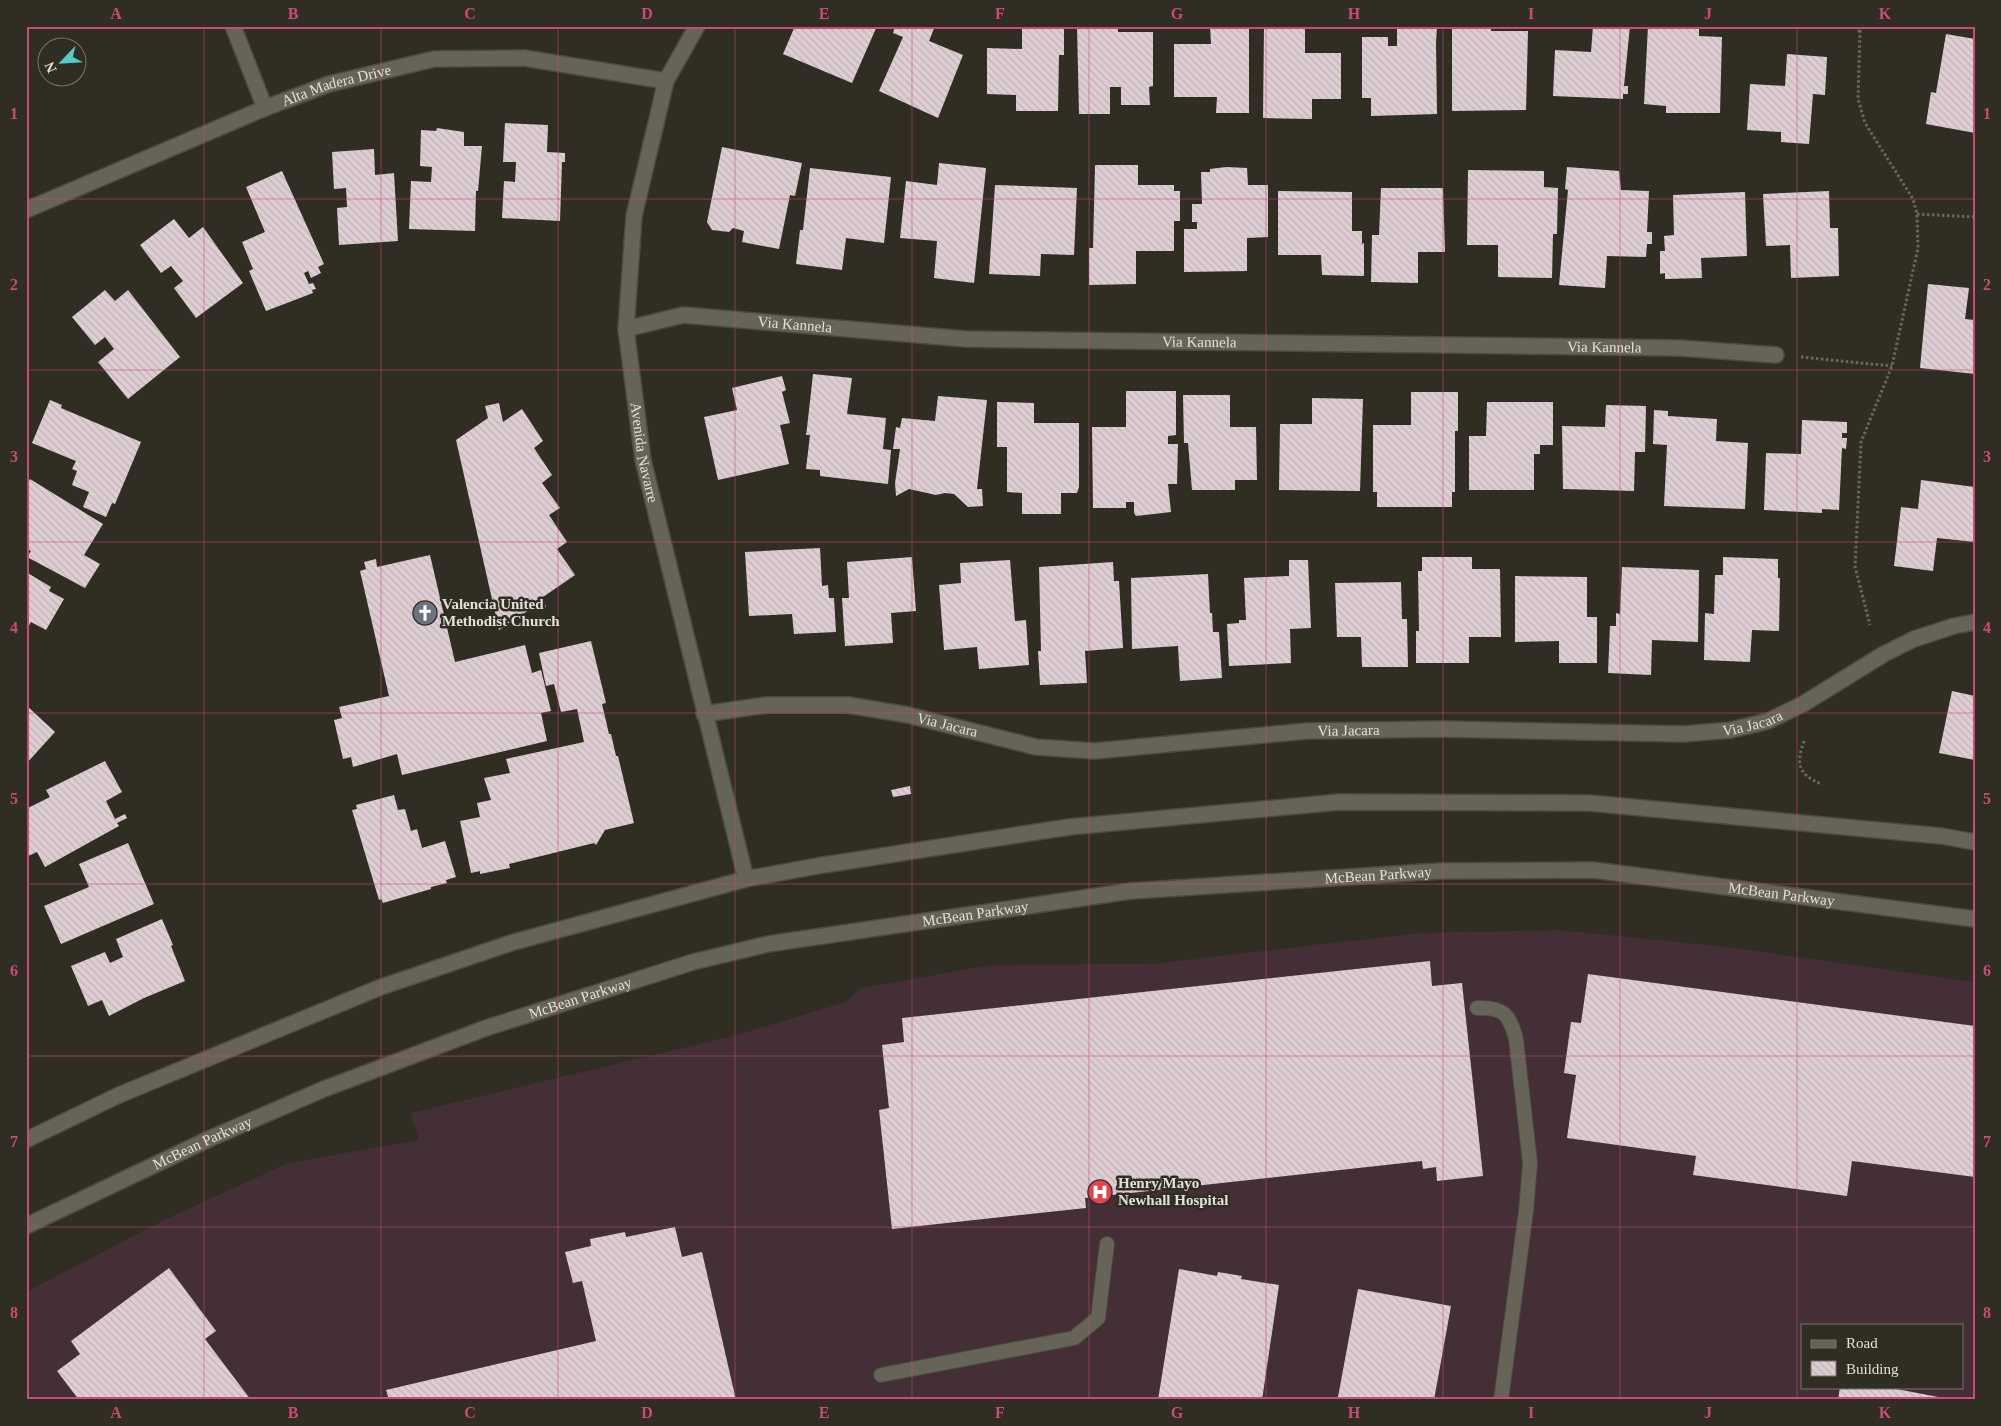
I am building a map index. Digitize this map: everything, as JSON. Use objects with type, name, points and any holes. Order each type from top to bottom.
[{"type":"street","points":[[233,26],[264,108]]},
{"type":"street","name":"Avenida Navarre","points":[[697,26],[666,81],[634,216],[626,328],[643,460],[746,879]]},
{"type":"street","name":"Alta Madera Drive","points":[[26,210],[264,108],[329,84],[434,59],[524,58],[666,81]]},
{"type":"street","name":"Via Kannela","points":[[626,328],[683,315],[966,339],[1679,348],[1776,355]]},
{"type":"street","name":"Via Jacara","points":[[704,714],[767,705],[848,705],[908,715],[1036,747],[1096,751],[1307,731],[1442,729],[1684,734],[1730,730],[1768,721],[1803,704],[1884,654],[1914,639],[1954,626],[1975,622]]},
{"type":"street","points":[[26,1140],[119,1095],[382,986],[514,942],[746,879],[800,868],[1069,827],[1340,802],[1589,802],[1941,836],[1975,842]]},
{"type":"street","name":"McBean Parkway","points":[[26,1226],[211,1138],[324,1089],[486,1028],[693,962],[768,944],[1130,891],[1440,871],[1593,870],[1975,919]]},
{"type":"lane","points":[[1477,1008],[1502,1011],[1511,1022],[1516,1039],[1530,1163],[1526,1211],[1501,1400]]},
{"type":"lane","points":[[881,1375],[1074,1338],[1098,1318],[1107,1244]]},
{"type":"path","points":[[1855,26],[1860,32]]},
{"type":"path","points":[[1863,26],[1860,32],[1858,99],[1865,123],[1913,199],[1917,214],[1918,248],[1892,366],[1862,442],[1855,566],[1870,625]]},
{"type":"path","points":[[1917,214],[1975,217]]},
{"type":"path","points":[[1776,355],[1892,366]]},
{"type":"path","points":[[1804,741],[1798,757],[1800,768],[1806,778],[1821,784]]},
{"type":"shaded area","name":"Henry Mayo Newhall Hospital","points":[[1559,930],[1726,947],[1975,982],[1975,1400],[26,1400],[26,1292],[164,1220],[288,1163],[419,1140],[411,1113],[737,1035],[846,1002],[861,988],[991,965],[1150,964],[1421,933]]},
{"type":"building","points":[[795,26],[877,26],[852,83],[783,54]]},
{"type":"building","points":[[895,26],[935,26],[929,41],[963,55],[938,118],[879,91],[903,37],[893,33]]},
{"type":"building","points":[[1022,26],[1064,26],[1064,55],[1059,55],[1058,111],[1016,111],[1016,95],[987,94],[987,48],[1022,49]]},
{"type":"building","points":[[1077,26],[1118,26],[1118,32],[1153,32],[1153,86],[1149,87],[1150,105],[1121,105],[1121,87],[1110,87],[1110,114],[1079,114]]},
{"type":"building","points":[[1210,26],[1249,26],[1249,113],[1216,113],[1217,97],[1174,97],[1174,44],[1211,44]]},
{"type":"building","points":[[1264,26],[1305,26],[1305,53],[1341,53],[1341,99],[1312,99],[1312,119],[1263,118]]},
{"type":"building","points":[[1397,26],[1437,26],[1437,114],[1371,116],[1371,98],[1362,98],[1362,37],[1388,37],[1388,46],[1397,46]]},
{"type":"building","points":[[1452,26],[1491,26],[1491,31],[1528,31],[1526,110],[1452,111]]},
{"type":"building","points":[[1593,26],[1630,26],[1624,86],[1628,86],[1628,94],[1623,94],[1623,99],[1553,96],[1555,50],[1591,52]]},
{"type":"building","points":[[1648,26],[1699,26],[1699,36],[1722,37],[1720,113],[1666,113],[1666,106],[1644,104]]},
{"type":"building","points":[[1946,34],[1975,39],[1975,133],[1926,124],[1931,92],[1936,93]]},
{"type":"building","points":[[1787,54],[1827,57],[1825,95],[1813,94],[1809,144],[1781,142],[1781,132],[1747,130],[1750,84],[1785,86]]},
{"type":"building","points":[[505,123],[548,125],[547,152],[565,153],[565,162],[562,162],[560,221],[502,218],[504,181],[515,182],[516,162],[503,162]]},
{"type":"building","points":[[437,128],[464,132],[464,146],[482,146],[478,191],[476,191],[475,231],[409,229],[411,181],[431,182],[432,167],[420,166],[421,130],[436,131]]},
{"type":"building","points":[[722,147],[802,163],[795,196],[790,195],[779,249],[742,242],[744,231],[733,228],[729,232],[712,230],[707,222]]},
{"type":"building","points":[[374,149],[375,175],[394,173],[398,241],[339,245],[337,208],[347,207],[346,188],[334,189],[332,152]]},
{"type":"building","points":[[939,163],[986,168],[974,283],[934,278],[937,241],[900,238],[906,181],[937,185]]},
{"type":"building","points":[[1095,165],[1138,165],[1138,185],[1174,185],[1174,191],[1180,191],[1180,221],[1174,221],[1174,251],[1136,251],[1136,284],[1089,285],[1089,248],[1093,248]]},
{"type":"building","points":[[1226,167],[1247,168],[1248,185],[1268,185],[1268,237],[1247,238],[1247,271],[1184,272],[1184,229],[1197,229],[1197,222],[1192,222],[1192,204],[1202,204],[1201,172],[1210,172],[1210,169]]},
{"type":"building","points":[[1567,167],[1619,171],[1621,190],[1649,191],[1647,232],[1652,232],[1652,244],[1647,244],[1646,257],[1607,256],[1605,288],[1559,285],[1568,190],[1565,189]]},
{"type":"building","points":[[810,168],[891,177],[884,243],[846,238],[842,270],[796,264],[800,230],[803,230]]},
{"type":"building","points":[[1468,170],[1544,171],[1544,187],[1558,188],[1557,234],[1553,234],[1552,278],[1498,277],[1498,245],[1467,245]]},
{"type":"building","points":[[282,171],[324,264],[318,267],[321,273],[311,278],[308,271],[304,273],[309,284],[313,283],[316,289],[312,290],[313,293],[266,311],[249,271],[253,269],[242,242],[265,232],[246,187]]},
{"type":"building","points":[[995,185],[1077,188],[1074,255],[1041,254],[1040,276],[989,274]]},
{"type":"building","points":[[1381,188],[1443,188],[1445,252],[1418,252],[1418,283],[1371,282],[1372,235],[1379,235]]},
{"type":"building","points":[[1278,191],[1352,192],[1352,231],[1362,231],[1364,276],[1322,275],[1321,255],[1278,255]]},
{"type":"building","points":[[1829,191],[1830,228],[1838,228],[1839,276],[1791,278],[1790,245],[1766,246],[1763,194]]},
{"type":"building","points":[[1745,192],[1747,256],[1701,258],[1702,278],[1665,279],[1665,273],[1660,274],[1660,251],[1665,251],[1664,236],[1674,235],[1673,195]]},
{"type":"building","points":[[174,219],[189,238],[203,227],[243,283],[196,318],[174,288],[183,281],[171,266],[161,273],[140,245]]},
{"type":"building","points":[[1928,284],[1969,288],[1965,319],[1975,320],[1975,374],[1920,368]]},
{"type":"building","points":[[105,290],[115,301],[128,290],[180,357],[128,399],[98,362],[114,349],[105,337],[95,345],[72,317]]},
{"type":"building","points":[[813,374],[852,378],[847,414],[886,418],[883,449],[891,450],[888,484],[820,476],[820,470],[806,469],[810,435],[806,435]]},
{"type":"building","points":[[782,376],[786,390],[782,392],[790,423],[780,425],[789,464],[718,480],[704,417],[737,410],[732,388]]},
{"type":"building","points":[[1126,391],[1176,391],[1176,435],[1168,436],[1168,444],[1178,444],[1177,484],[1168,484],[1171,512],[1136,516],[1134,513],[1134,502],[1126,502],[1126,508],[1093,508],[1092,427],[1126,427]]},
{"type":"building","points":[[1411,392],[1458,392],[1458,431],[1455,431],[1455,492],[1452,492],[1452,507],[1377,507],[1377,492],[1373,492],[1373,425],[1411,425]]},
{"type":"building","points":[[1183,395],[1230,395],[1230,427],[1256,427],[1257,480],[1235,480],[1235,490],[1192,490],[1188,443],[1184,443]]},
{"type":"building","points":[[938,396],[987,400],[977,489],[982,489],[983,506],[968,507],[954,494],[936,495],[909,489],[896,496],[895,483],[900,449],[893,449],[896,427],[900,428],[902,418],[935,421]]},
{"type":"building","points":[[1312,398],[1363,399],[1360,491],[1279,490],[1280,424],[1312,424]]},
{"type":"building","points":[[50,400],[62,405],[61,408],[141,442],[115,504],[112,503],[106,517],[83,507],[89,492],[72,485],[77,471],[72,469],[76,461],[32,443]]},
{"type":"building","points":[[997,402],[1034,403],[1034,423],[1079,423],[1079,487],[1077,493],[1061,493],[1061,514],[1022,514],[1022,493],[1007,492],[1007,447],[997,447]]},
{"type":"building","points":[[1487,402],[1553,402],[1553,445],[1540,445],[1540,454],[1534,454],[1534,490],[1469,490],[1469,436],[1486,436]]},
{"type":"building","points":[[499,403],[503,422],[522,409],[543,441],[534,448],[552,475],[542,483],[560,508],[549,515],[567,542],[557,549],[575,575],[543,597],[546,607],[533,611],[532,608],[499,630],[456,440],[488,418],[485,406]]},
{"type":"building","points":[[1606,405],[1646,406],[1645,452],[1635,452],[1634,491],[1563,489],[1562,426],[1605,427]]},
{"type":"building","points":[[1654,410],[1668,411],[1668,416],[1717,419],[1716,441],[1748,443],[1745,509],[1664,506],[1667,445],[1653,444]]},
{"type":"building","points":[[1802,420],[1847,422],[1847,433],[1842,433],[1842,438],[1847,438],[1846,449],[1842,448],[1839,510],[1822,509],[1822,513],[1764,510],[1766,453],[1801,454]]},
{"type":"building","points":[[30,479],[103,524],[84,555],[100,564],[85,588],[27,557],[31,551],[26,548],[26,486]]},
{"type":"building","points":[[1921,480],[1975,487],[1975,542],[1937,538],[1933,571],[1894,566],[1901,507],[1918,509]]},
{"type":"building","points":[[820,548],[822,586],[828,585],[829,598],[834,598],[836,632],[794,634],[792,614],[749,616],[745,552]]},
{"type":"building","points":[[430,555],[455,662],[525,645],[532,673],[541,670],[551,711],[541,713],[547,741],[402,775],[397,754],[353,767],[351,757],[343,759],[334,720],[342,718],[339,707],[389,696],[360,571],[366,569],[364,562],[376,559],[377,567]]},
{"type":"building","points":[[912,557],[916,611],[891,613],[893,643],[845,646],[842,598],[849,598],[847,562]]},
{"type":"building","points":[[1422,557],[1472,557],[1472,569],[1500,569],[1501,637],[1469,637],[1469,663],[1416,663],[1416,631],[1419,631],[1418,571],[1422,571]]},
{"type":"building","points":[[1723,557],[1778,559],[1778,578],[1780,578],[1779,631],[1752,630],[1750,662],[1704,660],[1705,613],[1714,614],[1715,575],[1723,575]]},
{"type":"building","points":[[1010,560],[1015,621],[1026,620],[1029,665],[979,669],[977,647],[944,650],[939,585],[961,583],[960,563]]},
{"type":"building","points":[[1289,560],[1308,560],[1311,628],[1290,629],[1291,663],[1229,666],[1227,624],[1246,620],[1244,578],[1289,576]]},
{"type":"building","points":[[1113,562],[1114,581],[1119,581],[1123,648],[1085,651],[1087,683],[1040,685],[1038,651],[1041,651],[1039,567]]},
{"type":"building","points":[[1622,567],[1699,570],[1698,642],[1652,640],[1651,675],[1608,673],[1610,626],[1616,626],[1616,613],[1620,614]]},
{"type":"building","points":[[26,572],[51,587],[49,591],[64,599],[46,630],[31,622],[26,631]]},
{"type":"building","points":[[1208,574],[1210,613],[1212,613],[1213,632],[1219,632],[1222,678],[1180,681],[1178,646],[1132,649],[1131,578]]},
{"type":"building","points":[[1515,576],[1587,577],[1587,617],[1597,617],[1597,663],[1559,663],[1559,641],[1515,642]]},
{"type":"building","points":[[1401,582],[1402,619],[1407,619],[1408,667],[1362,667],[1361,637],[1337,637],[1335,583]]},
{"type":"building","points":[[591,641],[606,703],[602,704],[609,734],[611,734],[616,756],[618,756],[634,823],[605,830],[596,845],[594,843],[509,864],[510,868],[480,874],[480,871],[471,873],[460,821],[480,817],[477,803],[491,800],[484,778],[510,773],[506,759],[584,742],[577,709],[561,712],[554,684],[546,686],[539,653]]},
{"type":"building","points":[[1952,691],[1975,696],[1975,760],[1939,753]]},
{"type":"building","points":[[26,705],[55,732],[26,764]]},
{"type":"building","points":[[105,761],[122,792],[106,801],[115,819],[125,814],[127,818],[117,823],[119,826],[45,867],[37,852],[26,857],[26,809],[50,797],[46,790]]},
{"type":"building","points":[[910,786],[911,794],[893,797],[891,790]]},
{"type":"building","points":[[394,795],[398,810],[405,809],[411,831],[417,829],[422,848],[445,841],[456,877],[446,880],[447,883],[431,887],[431,889],[383,903],[381,899],[379,900],[352,810],[357,809],[356,805]]},
{"type":"building","points":[[128,843],[154,904],[61,944],[44,906],[89,887],[79,864]]},
{"type":"building","points":[[162,919],[185,981],[144,998],[109,1016],[102,1000],[88,1006],[71,966],[105,952],[110,963],[123,957],[116,939]]},
{"type":"building","points":[[1430,961],[1432,986],[1462,983],[1483,1176],[1437,1181],[1436,1167],[1423,1169],[1422,1161],[1085,1198],[1086,1208],[892,1229],[879,1110],[889,1108],[882,1045],[904,1042],[902,1018]]},
{"type":"building","points":[[1588,974],[1975,1026],[1975,1177],[1852,1161],[1847,1196],[1693,1175],[1696,1156],[1567,1138],[1576,1075],[1564,1073],[1571,1022],[1581,1023]]},
{"type":"building","points":[[675,1227],[682,1257],[702,1252],[736,1400],[389,1400],[386,1390],[596,1341],[582,1281],[573,1283],[565,1252],[591,1246],[590,1239],[625,1232],[626,1237]]},
{"type":"building","points":[[169,1268],[216,1331],[205,1339],[251,1400],[79,1400],[57,1371],[80,1354],[71,1341]]},
{"type":"building","points":[[1179,1269],[1217,1276],[1218,1272],[1242,1276],[1241,1279],[1279,1285],[1262,1400],[1158,1400]]},
{"type":"building","points":[[1358,1289],[1451,1306],[1434,1400],[1351,1400],[1338,1397]]},
{"type":"building","points":[[1840,1388],[1891,1388],[1954,1400],[1838,1400]]},
{"type":"place","name":"Valencia United Methodist Church","points":[[425,613]]},
{"type":"place","name":"Henry Mayo Newhall Hospital","points":[[1100,1192]]}]
